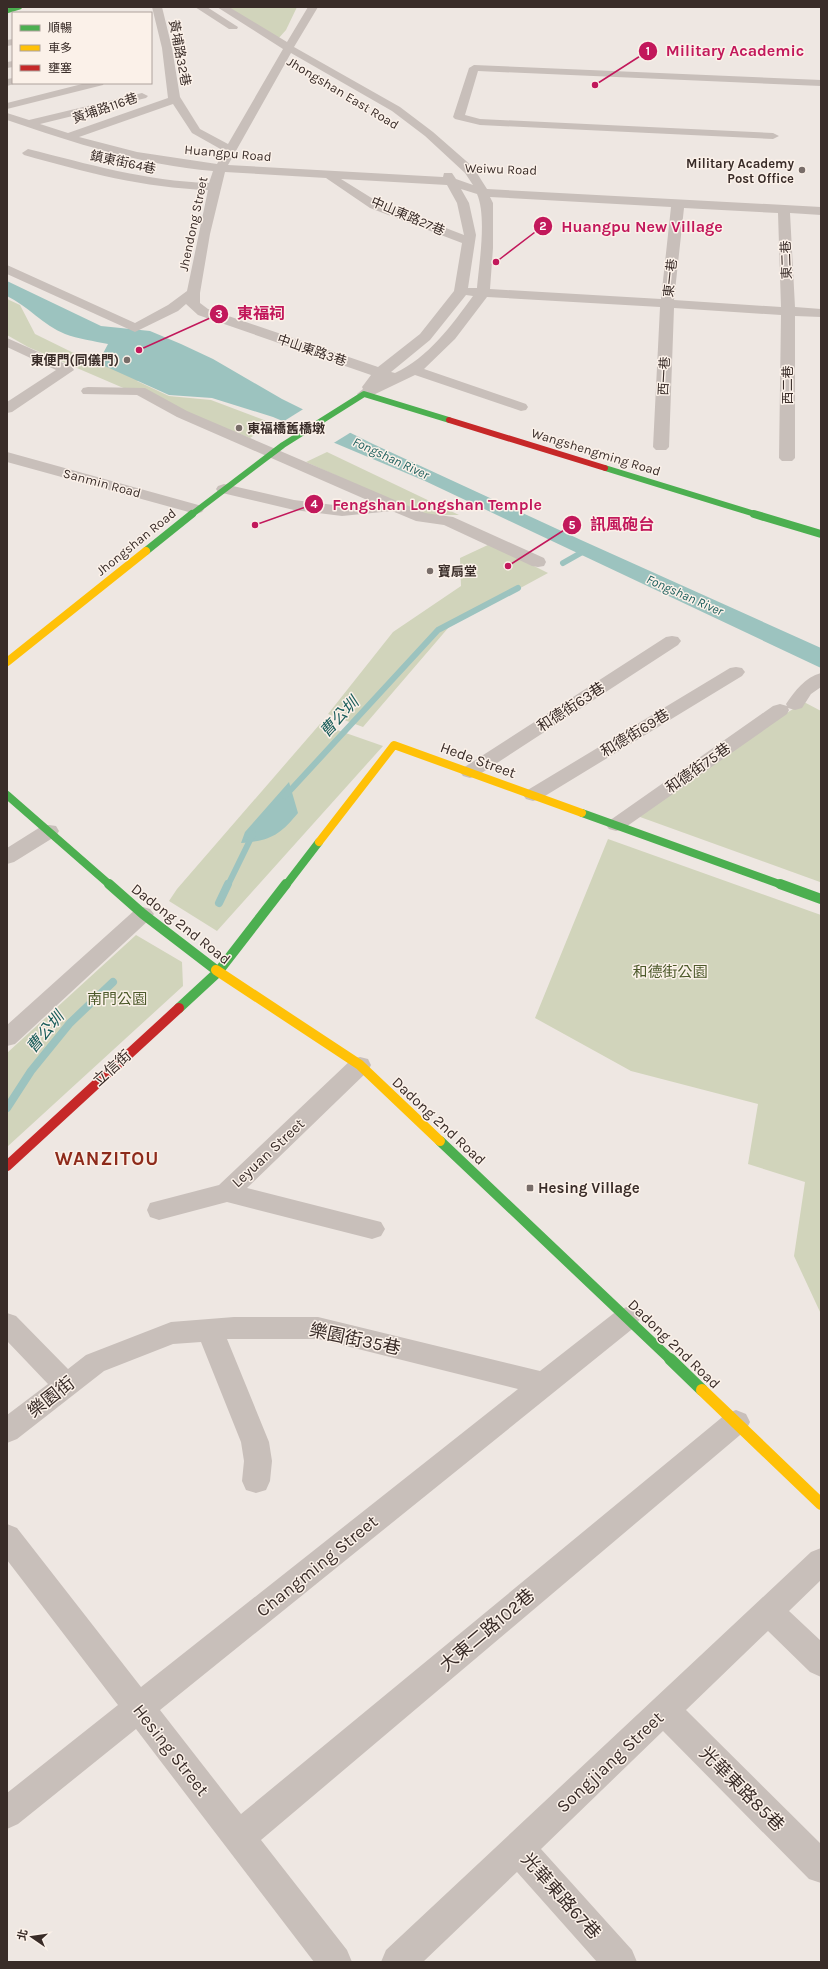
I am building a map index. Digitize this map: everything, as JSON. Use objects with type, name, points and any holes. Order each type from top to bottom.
[{"type":"street","points":[[7,11],[20,7]]},
{"type":"street","name":"黃埔路32巷","points":[[156,7],[162,47],[174,97],[196,131],[231,150]]},
{"type":"street","name":"Jhongshan East Road","points":[[200,7],[247,35],[274,45]]},
{"type":"street","name":"Jhongshan East Road","points":[[222,7],[286,53],[385,115]]},
{"type":"street","name":"Jhendong Street","points":[[193,293],[214,187],[231,150],[312,7]]},
{"type":"street","points":[[274,45],[285,31]]},
{"type":"street","name":"Jhongshan East Road","points":[[286,53],[396,109],[429,134],[469,170],[480,187],[487,208],[487,248],[483,293]]},
{"type":"street","points":[[773,136],[632,128],[615,129],[480,122],[459,117],[474,68],[821,83]]},
{"type":"street","points":[[7,106],[95,84]]},
{"type":"street","points":[[29,123],[142,96]]},
{"type":"street","name":"黃埔路116巷","points":[[67,137],[172,100],[174,97]]},
{"type":"street","name":"Huangpu Road","points":[[7,116],[92,145],[138,156],[222,168],[422,178],[453,182]]},
{"type":"street","name":"Jhongshan East Road","points":[[403,128],[415,137]]},
{"type":"street","name":"鎮東街64巷","points":[[28,153],[124,178],[163,184],[214,187]]},
{"type":"street","points":[[364,394],[380,373],[425,337],[461,292],[470,235],[463,202],[453,182],[444,169]]},
{"type":"street","name":"中山東路27巷","points":[[329,174],[335,180],[374,205],[469,241]]},
{"type":"street","name":"Weiwu Road","points":[[453,182],[480,187],[678,203],[821,210]]},
{"type":"street","name":"Weiwu Road","points":[[480,187],[821,200]]},
{"type":"street","name":"東一巷","points":[[667,304],[678,203]]},
{"type":"street","name":"東二巷","points":[[784,209],[788,311]]},
{"type":"street","points":[[7,268],[135,328],[173,308],[193,293]]},
{"type":"street","points":[[461,292],[821,313]]},
{"type":"street","name":"中山東路3巷","points":[[193,293],[193,304],[203,312],[398,378]]},
{"type":"street","points":[[364,394],[414,370],[450,336],[483,293]]},
{"type":"street","name":"西一巷","points":[[661,447],[667,304]]},
{"type":"street","name":"西二巷","points":[[787,458],[788,311]]},
{"type":"street","points":[[7,342],[67,370],[7,409]]},
{"type":"street","points":[[414,370],[521,407]]},
{"type":"street","points":[[88,391],[140,391],[182,414],[278,448],[394,506],[422,518],[447,520],[538,562]]},
{"type":"street","name":"Jhongshan Road","points":[[7,662],[196,509],[278,448],[344,408],[364,394]]},
{"type":"street","name":"Wangshengming Road","points":[[364,394],[821,534]]},
{"type":"street","name":"Sanmin Road","points":[[7,457],[196,509]]},
{"type":"street","points":[[224,489],[294,505],[342,511],[394,506]]},
{"type":"street","name":"和德街63巷","points":[[470,772],[672,641]]},
{"type":"street","name":"和德街69巷","points":[[533,795],[736,672]]},
{"type":"street","name":"和德街75巷","points":[[616,825],[788,707],[805,690],[820,679]]},
{"type":"street","name":"Hede Street","points":[[218,972],[394,745],[821,899]]},
{"type":"street","name":"Dadong 2nd Road","points":[[7,795],[143,914],[218,972],[360,1066],[627,1318],[821,1504]]},
{"type":"street","points":[[7,858],[49,831]]},
{"type":"street","points":[[7,1038],[143,914]]},
{"type":"street","name":"立信街","points":[[7,1166],[218,972]]},
{"type":"street","name":"Leyuan Street","points":[[158,1210],[227,1192],[360,1066]]},
{"type":"street","points":[[227,1192],[372,1229]]},
{"type":"street","name":"Changming Street","points":[[7,1814],[627,1318]]},
{"type":"street","points":[[7,1324],[66,1385]]},
{"type":"street","name":"樂園街35巷","points":[[95,1363],[171,1333],[234,1328],[318,1328],[545,1384]]},
{"type":"street","points":[[210,1330],[255,1442],[258,1461],[256,1482]]},
{"type":"street","name":"樂園街","points":[[7,1431],[95,1363]]},
{"type":"street","name":"大東二路102巷","points":[[239,1837],[736,1422]]},
{"type":"street","name":"Hesing Street","points":[[7,1537],[335,1962]]},
{"type":"street","name":"Songjiang Street","points":[[398,1962],[821,1562]]},
{"type":"street","points":[[769,1611],[821,1662]]},
{"type":"street","name":"光華東路85巷","points":[[664,1710],[821,1867]]},
{"type":"street","name":"光華東路67巷","points":[[518,1848],[620,1962]]},
{"type":"green space","points":[[224,7],[297,7],[286,30],[277,40]]},
{"type":"green space","points":[[7,299],[20,305],[35,334],[92,362],[107,358],[171,371],[137,381],[169,396],[211,400],[272,423],[250,438],[149,399],[28,347],[7,335]]},
{"type":"green space","points":[[327,452],[459,515],[424,515],[306,462]]},
{"type":"green space","points":[[490,544],[548,573],[449,627],[363,727],[328,714],[393,632],[461,586],[460,558]]},
{"type":"green space","points":[[804,702],[821,711],[820,882],[629,813]]},
{"type":"green space","points":[[320,724],[383,746],[217,931],[169,901],[177,889]]},
{"type":"green space","name":"和德街公園","points":[[608,839],[821,915],[821,1314],[794,1256],[805,1182],[748,1164],[758,1104],[631,1071],[535,1018]]},
{"type":"green space","name":"南門公園","points":[[136,935],[182,962],[183,986],[7,1147],[7,1053]]},
{"type":"water","name":"Fongshan River","points":[[7,281],[101,326],[150,331],[181,344],[213,359],[282,399],[373,444],[821,648],[821,668],[425,481],[273,417],[212,398],[169,395],[98,363],[108,344],[70,336],[50,326],[15,300],[7,296]]},
{"type":"water","points":[[289,782],[298,813],[286,827],[274,836],[260,841],[241,843],[245,832]]},
{"type":"pier","points":[[305,408],[353,431],[332,444],[281,423]]},
{"type":"waterway","name":"曹公圳","points":[[563,563],[586,550]]},
{"type":"waterway","name":"曹公圳","points":[[285,796],[438,630],[518,588]]},
{"type":"waterway","name":"曹公圳","points":[[228,885],[253,834]]},
{"type":"waterway","name":"曹公圳","points":[[219,903],[228,884]]},
{"type":"waterway","name":"曹公圳","points":[[7,1108],[31,1071],[70,1023],[113,982]]},
{"type":"traffic: fast","points":[[7,11],[20,7]]},
{"type":"traffic: fast","points":[[146,551],[213,497],[283,445],[364,394],[449,420]]},
{"type":"traffic: fast","points":[[605,468],[821,534]]},
{"type":"traffic: fast","points":[[7,795],[143,914],[216,970]]},
{"type":"traffic: fast","points":[[582,813],[821,899]]},
{"type":"traffic: fast","points":[[179,1008],[218,972],[319,842]]},
{"type":"traffic: fast","points":[[440,1141],[702,1390]]},
{"type":"traffic: slow","points":[[7,662],[146,551]]},
{"type":"traffic: slow","points":[[319,842],[394,745],[582,813]]},
{"type":"traffic: slow","points":[[216,970],[360,1065],[440,1141]]},
{"type":"traffic: slow","points":[[702,1390],[821,1504]]},
{"type":"traffic: jam","points":[[449,420],[605,468]]},
{"type":"traffic: jam","points":[[7,1166],[179,1008]]},
{"type":"place","name":"Military Academic","points":[[595,85]]},
{"type":"place","name":"Military Academy Post Office","points":[[802,170]]},
{"type":"place","name":"Huangpu New Village","points":[[496,262]]},
{"type":"place","name":"東福祠","points":[[139,350]]},
{"type":"place","name":"東便門(同儀門)","points":[[127,360]]},
{"type":"place","name":"東福橋舊橋墩","points":[[239,428]]},
{"type":"place","name":"Fengshan Longshan Temple","points":[[255,525]]},
{"type":"place","name":"訊風砲台","points":[[508,566]]},
{"type":"place","name":"寶扇堂","points":[[430,571]]},
{"type":"place","name":"Hesing Village","points":[[530,1188]]},
{"type":"district","name":"WANZITOU","points":[[107,1159]]}]
